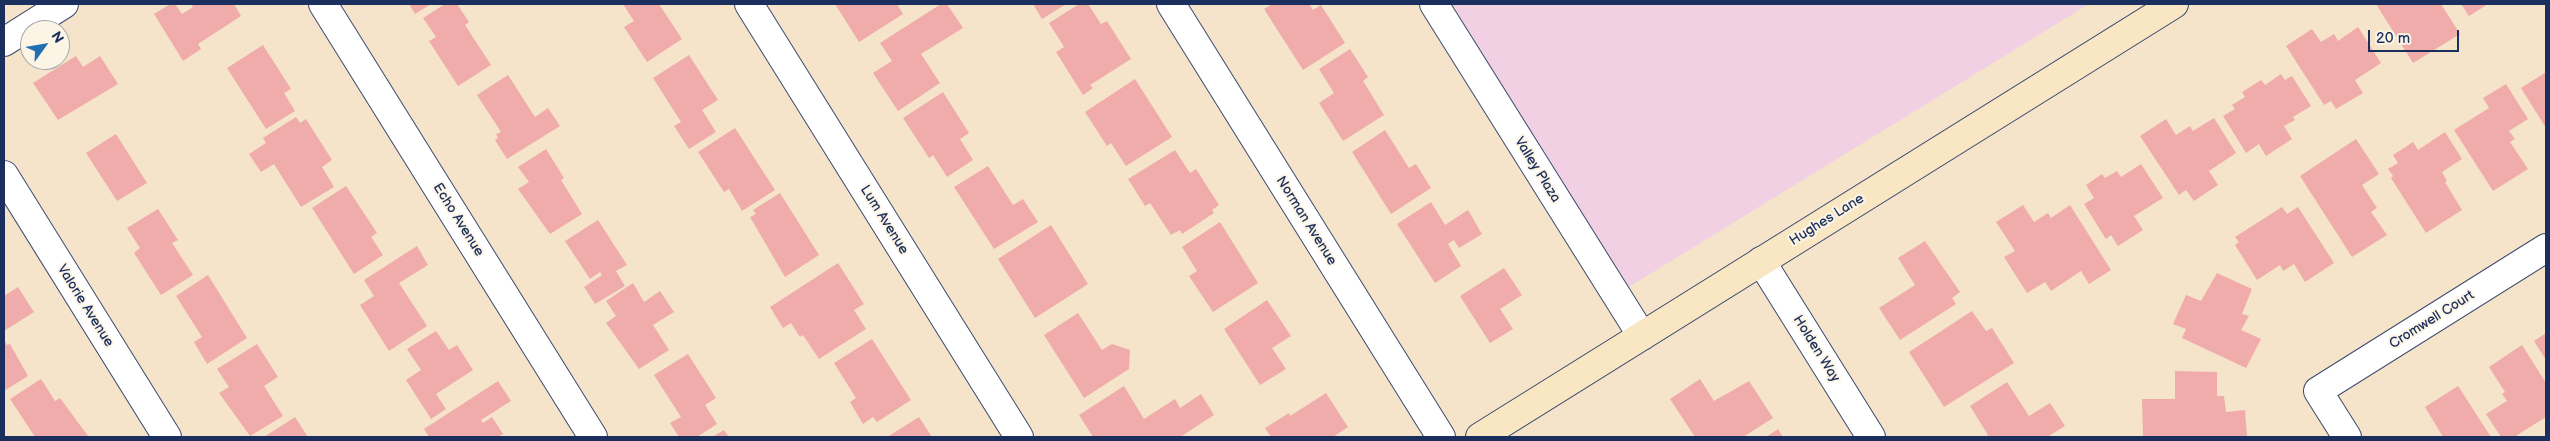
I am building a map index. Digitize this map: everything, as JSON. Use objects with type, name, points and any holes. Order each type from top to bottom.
[{"type":"street","points":[[4,42],[64,4]]},
{"type":"street","name":"Echo Avenue","points":[[323,4],[593,437]]},
{"type":"street","name":"Lum Avenue","points":[[749,4],[1019,437]]},
{"type":"street","name":"Norman Avenue","points":[[1171,4],[1442,437]]},
{"type":"street","name":"Valley Plaza","points":[[1434,4],[1642,336]]},
{"type":"street","name":"Hughes Lane","points":[[1480,437],[2174,4]]},
{"type":"street","name":"Valorie Avenue","points":[[4,175],[167,437]]},
{"type":"street","name":"Cromwell Court","points":[[2347,437],[2318,391],[2546,248]]},
{"type":"street","name":"Holden Way","points":[[1761,261],[1871,437]]},
{"type":"shaded area","points":[[1452,4],[2089,4],[1624,290]]},
{"type":"building","points":[[170,4],[175,4],[182,14],[193,7],[191,4],[234,4],[241,16],[198,44],[201,49],[183,61],[154,14]]},
{"type":"building","points":[[409,4],[431,4],[415,14]]},
{"type":"building","points":[[445,4],[457,4],[469,22],[465,25],[491,65],[458,86],[429,41],[436,37],[423,18]]},
{"type":"building","points":[[623,4],[659,4],[682,39],[647,62],[624,27],[634,21]]},
{"type":"building","points":[[835,4],[897,4],[903,14],[859,42]]},
{"type":"building","points":[[941,4],[947,4],[963,28],[921,54],[940,83],[898,111],[873,73],[892,61],[880,43]]},
{"type":"building","points":[[1033,4],[1066,4],[1042,19]]},
{"type":"building","points":[[1079,4],[1088,4],[1101,24],[1107,21],[1131,59],[1090,85],[1093,88],[1083,95],[1056,52],[1064,47],[1049,23]]},
{"type":"building","points":[[1272,4],[1309,4],[1313,10],[1321,5],[1345,43],[1303,70],[1264,9]]},
{"type":"building","points":[[2376,4],[2441,4],[2460,34],[2413,63]]},
{"type":"building","points":[[2461,4],[2488,4],[2469,16]]},
{"type":"building","points":[[2358,27],[2381,63],[2355,80],[2363,93],[2336,109],[2331,101],[2324,105],[2286,46],[2312,29],[2321,42],[2334,34],[2338,41]]},
{"type":"building","points":[[263,45],[291,89],[284,93],[295,111],[266,129],[227,68]]},
{"type":"building","points":[[1350,49],[1368,77],[1363,81],[1384,115],[1343,141],[1319,103],[1334,93],[1319,69]]},
{"type":"building","points":[[689,55],[718,100],[702,110],[716,132],[689,149],[674,126],[681,122],[653,78]]},
{"type":"building","points":[[76,56],[83,67],[100,56],[118,84],[58,120],[33,83],[54,70],[70,70],[70,60]]},
{"type":"building","points":[[2546,72],[2546,128],[2521,88]]},
{"type":"building","points":[[2281,74],[2285,80],[2292,76],[2311,106],[2293,117],[2295,120],[2284,126],[2292,139],[2266,156],[2259,144],[2246,153],[2223,116],[2235,109],[2232,105],[2245,97],[2242,92],[2261,80],[2265,85]]},
{"type":"building","points":[[508,75],[535,117],[548,108],[560,126],[507,159],[495,140],[498,138],[496,134],[501,132],[477,95]]},
{"type":"building","points":[[1135,79],[1172,137],[1126,166],[1111,143],[1107,146],[1085,112]]},
{"type":"building","points":[[2506,84],[2528,119],[2509,131],[2515,139],[2510,142],[2528,169],[2493,191],[2454,130],[2489,108],[2483,98]]},
{"type":"building","points":[[943,92],[969,133],[960,139],[973,160],[947,177],[933,155],[929,158],[903,118]]},
{"type":"building","points":[[296,117],[300,123],[306,119],[332,160],[322,167],[334,187],[301,207],[274,164],[261,172],[249,154],[266,143],[263,138]]},
{"type":"building","points":[[2214,118],[2236,153],[2209,171],[2218,185],[2194,201],[2186,190],[2179,195],[2140,136],[2166,119],[2176,135],[2190,126],[2193,131]]},
{"type":"building","points":[[735,128],[775,190],[742,211],[729,189],[724,192],[698,152]]},
{"type":"building","points":[[1385,130],[1409,168],[1416,164],[1431,188],[1391,214],[1352,152]]},
{"type":"building","points":[[2445,132],[2462,159],[2442,172],[2447,181],[2445,182],[2462,210],[2426,233],[2391,178],[2393,176],[2388,169],[2398,163],[2393,155],[2413,142],[2418,150]]},
{"type":"building","points":[[116,134],[147,183],[117,201],[86,153]]},
{"type":"building","points":[[2356,139],[2379,174],[2362,185],[2377,208],[2371,212],[2387,235],[2352,257],[2300,176]]},
{"type":"building","points":[[546,149],[564,178],[561,180],[582,214],[550,234],[518,189],[529,182],[518,167]]},
{"type":"building","points":[[1175,150],[1190,173],[1196,169],[1219,205],[1212,210],[1214,213],[1182,234],[1180,230],[1171,235],[1150,203],[1145,206],[1128,179]]},
{"type":"building","points":[[2141,164],[2163,198],[2134,216],[2143,230],[2118,246],[2111,235],[2106,239],[2084,204],[2094,198],[2086,185],[2102,174],[2105,178],[2117,171],[2121,177]]},
{"type":"building","points":[[988,166],[1013,205],[1023,199],[1038,222],[994,249],[954,187]]},
{"type":"building","points":[[346,186],[377,233],[371,237],[383,255],[354,274],[312,208]]},
{"type":"building","points":[[780,193],[819,255],[785,277],[750,217],[756,214],[753,210]]},
{"type":"building","points":[[1431,202],[1445,225],[1468,210],[1482,234],[1459,248],[1454,240],[1448,244],[1461,266],[1435,283],[1397,224]]},
{"type":"building","points":[[2023,205],[2034,222],[2048,213],[2051,218],[2070,205],[2111,270],[2089,284],[2081,271],[2051,291],[2045,282],[2027,293],[2004,257],[2015,251],[1996,222]]},
{"type":"building","points":[[2282,207],[2287,214],[2298,207],[2334,263],[2305,282],[2294,264],[2283,271],[2280,265],[2257,280],[2235,245],[2239,242],[2235,237]]},
{"type":"building","points":[[158,209],[178,240],[172,243],[193,275],[161,295],[134,253],[140,248],[127,228]]},
{"type":"building","points":[[598,220],[627,265],[616,271],[625,286],[595,304],[584,287],[602,275],[600,272],[590,279],[565,241]]},
{"type":"building","points":[[1220,222],[1258,283],[1213,312],[1189,276],[1197,271],[1182,247]]},
{"type":"building","points":[[1051,225],[1088,284],[1035,318],[998,259]]},
{"type":"building","points":[[1925,241],[1960,292],[1952,298],[1956,304],[1900,340],[1879,308],[1915,285],[1898,258]]},
{"type":"building","points":[[417,246],[428,265],[399,283],[427,326],[389,351],[360,305],[374,296],[364,280]]},
{"type":"building","points":[[838,263],[864,304],[854,310],[866,329],[819,359],[803,335],[800,337],[791,323],[783,328],[770,307]]},
{"type":"building","points":[[1504,268],[1522,295],[1500,309],[1513,329],[1490,343],[1460,296]]},
{"type":"building","points":[[2217,273],[2252,289],[2242,314],[2249,316],[2241,330],[2261,339],[2246,368],[2182,338],[2186,329],[2173,324],[2186,295],[2201,301]]},
{"type":"building","points":[[208,275],[247,338],[207,364],[194,342],[202,337],[176,296]]},
{"type":"building","points":[[633,283],[644,302],[660,291],[674,312],[653,325],[669,350],[639,369],[606,323],[616,316],[606,301]]},
{"type":"building","points":[[18,287],[34,312],[4,331],[4,296]]},
{"type":"building","points":[[1267,300],[1291,336],[1272,348],[1286,369],[1260,385],[1224,329]]},
{"type":"building","points":[[1972,311],[1986,331],[1992,328],[2014,363],[1944,407],[1909,352]]},
{"type":"building","points":[[1078,313],[1102,350],[1112,344],[1130,350],[1129,369],[1084,398],[1044,335]]},
{"type":"building","points":[[436,331],[449,350],[457,345],[473,370],[436,394],[446,409],[431,419],[406,380],[421,370],[407,349]]},
{"type":"building","points":[[2546,333],[2546,360],[2534,341]]},
{"type":"building","points":[[872,339],[911,400],[877,422],[873,417],[863,424],[850,402],[856,398],[834,363]]},
{"type":"building","points":[[4,340],[7,345],[10,344],[28,376],[4,391]]},
{"type":"building","points":[[257,344],[278,377],[264,386],[283,416],[250,436],[219,393],[229,387],[217,369]]},
{"type":"building","points":[[2522,345],[2546,383],[2546,417],[2514,437],[2501,437],[2486,414],[2507,401],[2502,394],[2505,392],[2489,367]]},
{"type":"building","points":[[688,354],[716,398],[705,405],[717,424],[697,437],[679,437],[670,423],[681,417],[654,375]]},
{"type":"building","points":[[2175,371],[2217,372],[2217,396],[2224,396],[2226,412],[2245,410],[2247,437],[2143,437],[2142,399],[2175,399]]},
{"type":"building","points":[[41,379],[55,401],[60,398],[88,436],[35,437],[10,399]]},
{"type":"building","points":[[1700,379],[1714,401],[1749,381],[1773,418],[1743,437],[1695,437],[1670,399]]},
{"type":"building","points":[[498,381],[511,401],[481,420],[483,423],[492,417],[503,434],[498,437],[429,437],[424,429]]},
{"type":"building","points":[[2007,382],[2029,416],[2050,403],[2065,426],[2047,437],[1985,437],[1988,435],[1970,406]]},
{"type":"building","points":[[1124,386],[1144,419],[1175,399],[1180,408],[1201,394],[1214,415],[1180,437],[1093,437],[1079,415]]},
{"type":"building","points":[[2458,386],[2491,437],[2443,437],[2425,407]]},
{"type":"building","points":[[1326,393],[1348,427],[1333,437],[1271,437],[1265,428],[1289,413],[1290,416]]},
{"type":"building","points":[[295,417],[308,437],[264,437]]},
{"type":"building","points":[[919,417],[932,437],[887,437]]},
{"type":"building","points":[[1778,429],[1783,437],[1766,437]]},
{"type":"building","points":[[724,430],[729,437],[712,437]]}]
